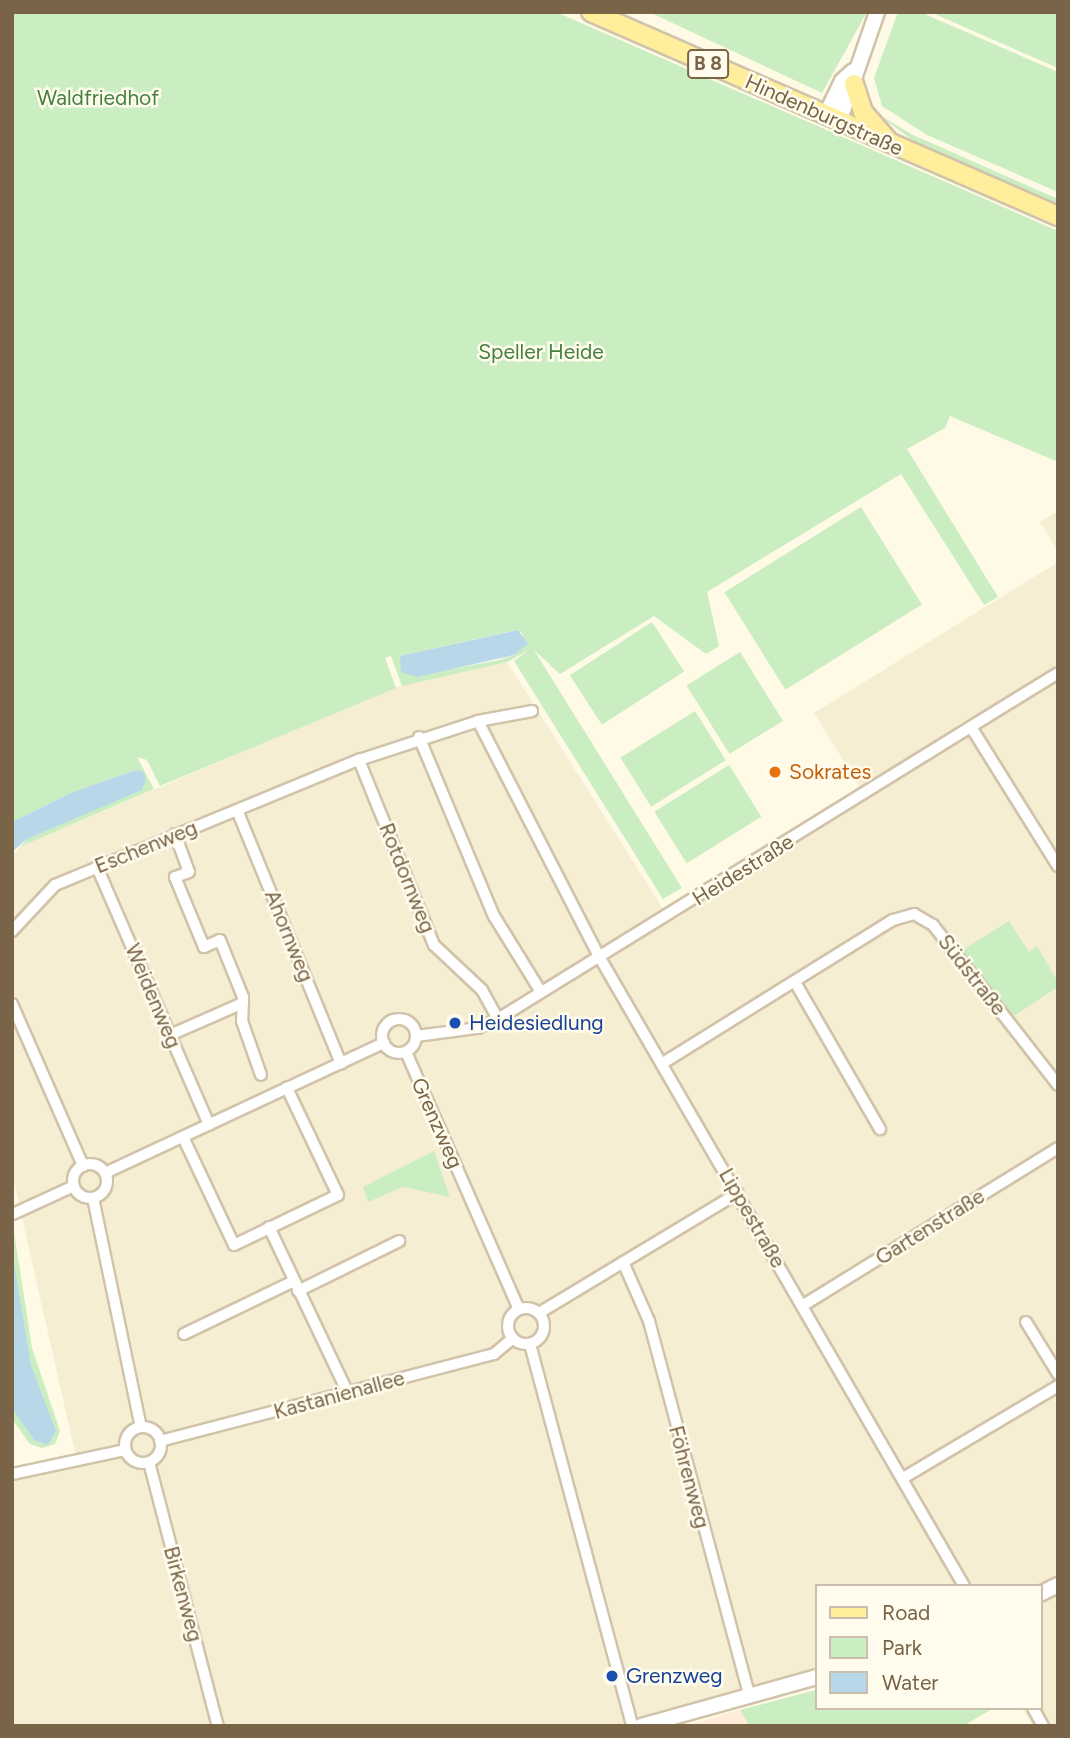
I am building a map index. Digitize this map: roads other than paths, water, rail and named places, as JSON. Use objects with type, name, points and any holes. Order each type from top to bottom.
[{"type":"main road","name":"Hindenburgstraße","points":[[591,12],[1058,216]]},
{"type":"main road","points":[[853,78],[863,112],[890,144]]},
{"type":"street","points":[[832,119],[853,78],[877,12]]},
{"type":"street","name":"Heidestraße","points":[[416,1036],[478,1028],[498,1019],[1058,673]]},
{"type":"street","points":[[359,760],[419,737],[478,721],[532,711]]},
{"type":"street","points":[[478,721],[600,958]]},
{"type":"street","points":[[971,727],[1058,866]]},
{"type":"street","points":[[419,737],[494,916],[541,992]]},
{"type":"street","name":"Eschenweg","points":[[12,931],[55,885],[359,760]]},
{"type":"street","name":"Rotdornweg","points":[[359,760],[435,945],[482,990],[498,1019]]},
{"type":"street","name":"Ahornweg","points":[[237,810],[341,1063]]},
{"type":"street","points":[[175,834],[189,872],[175,877],[204,947],[220,940],[243,1003],[242,1021],[261,1074]]},
{"type":"street","name":"Weidenweg","points":[[97,867],[209,1125]]},
{"type":"street","name":"Südstraße","points":[[663,1063],[893,920],[914,914],[933,925],[1058,1085]]},
{"type":"street","name":"Lippestraße","points":[[600,958],[963,1584]]},
{"type":"street","points":[[794,982],[880,1129]]},
{"type":"street","points":[[170,1035],[243,1003]]},
{"type":"street","points":[[12,1004],[83,1166]]},
{"type":"street","points":[[398,1020],[408,1022],[416,1036],[406,1052],[391,1051],[384,1043],[385,1028],[398,1020]]},
{"type":"street","points":[[105,1173],[384,1043]]},
{"type":"street","name":"Grenzweg","points":[[406,1052],[519,1309]]},
{"type":"street","points":[[183,1137],[234,1245],[338,1195],[287,1088]]},
{"type":"street","name":"Gartenstraße","points":[[802,1306],[1058,1148]]},
{"type":"street","points":[[83,1166],[98,1166],[105,1173],[106,1189],[93,1198],[83,1197],[74,1186],[76,1172],[83,1166]]},
{"type":"street","points":[[13,1214],[74,1186]]},
{"type":"street","points":[[530,1344],[512,1339],[507,1323],[519,1309],[539,1313],[738,1193]]},
{"type":"street","points":[[93,1198],[141,1427]]},
{"type":"street","points":[[269,1227],[348,1393]]},
{"type":"street","points":[[184,1334],[399,1241]]},
{"type":"street","name":"Föhrenweg","points":[[623,1262],[649,1321],[749,1695]]},
{"type":"street","points":[[530,1344],[543,1331],[539,1313]]},
{"type":"street","points":[[1026,1322],[1058,1374]]},
{"type":"street","name":"Kastanienallee","points":[[160,1441],[494,1354],[512,1339]]},
{"type":"street","points":[[530,1344],[632,1726]]},
{"type":"street","points":[[903,1478],[1058,1386]]},
{"type":"street","points":[[141,1427],[151,1429],[160,1441],[157,1456],[149,1462],[137,1462],[125,1450],[128,1435],[141,1427]]},
{"type":"street","points":[[12,1474],[125,1450]]},
{"type":"street","name":"Birkenweg","points":[[149,1462],[218,1726]]},
{"type":"street","points":[[1042,1593],[1058,1585]]},
{"type":"street","points":[[650,1725],[814,1678]]},
{"type":"street","points":[[1034,1710],[1043,1726]]},
{"type":"water","points":[[518,630],[528,644],[514,655],[417,677],[401,672],[400,656]]},
{"type":"water","points":[[136,770],[144,772],[146,780],[142,790],[27,839],[12,852],[14,821],[73,792]]},
{"type":"water","points":[[12,1251],[31,1366],[56,1431],[48,1445],[34,1440],[12,1408]]},
{"type":"place","name":"Sokrates","points":[[775,772]]},
{"type":"place","name":"Heidesiedlung","points":[[455,1023]]},
{"type":"place","name":"Grenzweg","points":[[612,1676]]},
{"type":"park label","name":"Waldfriedhof","points":[[98,98]]},
{"type":"park label","name":"Speller Heide","points":[[541,352]]}]
